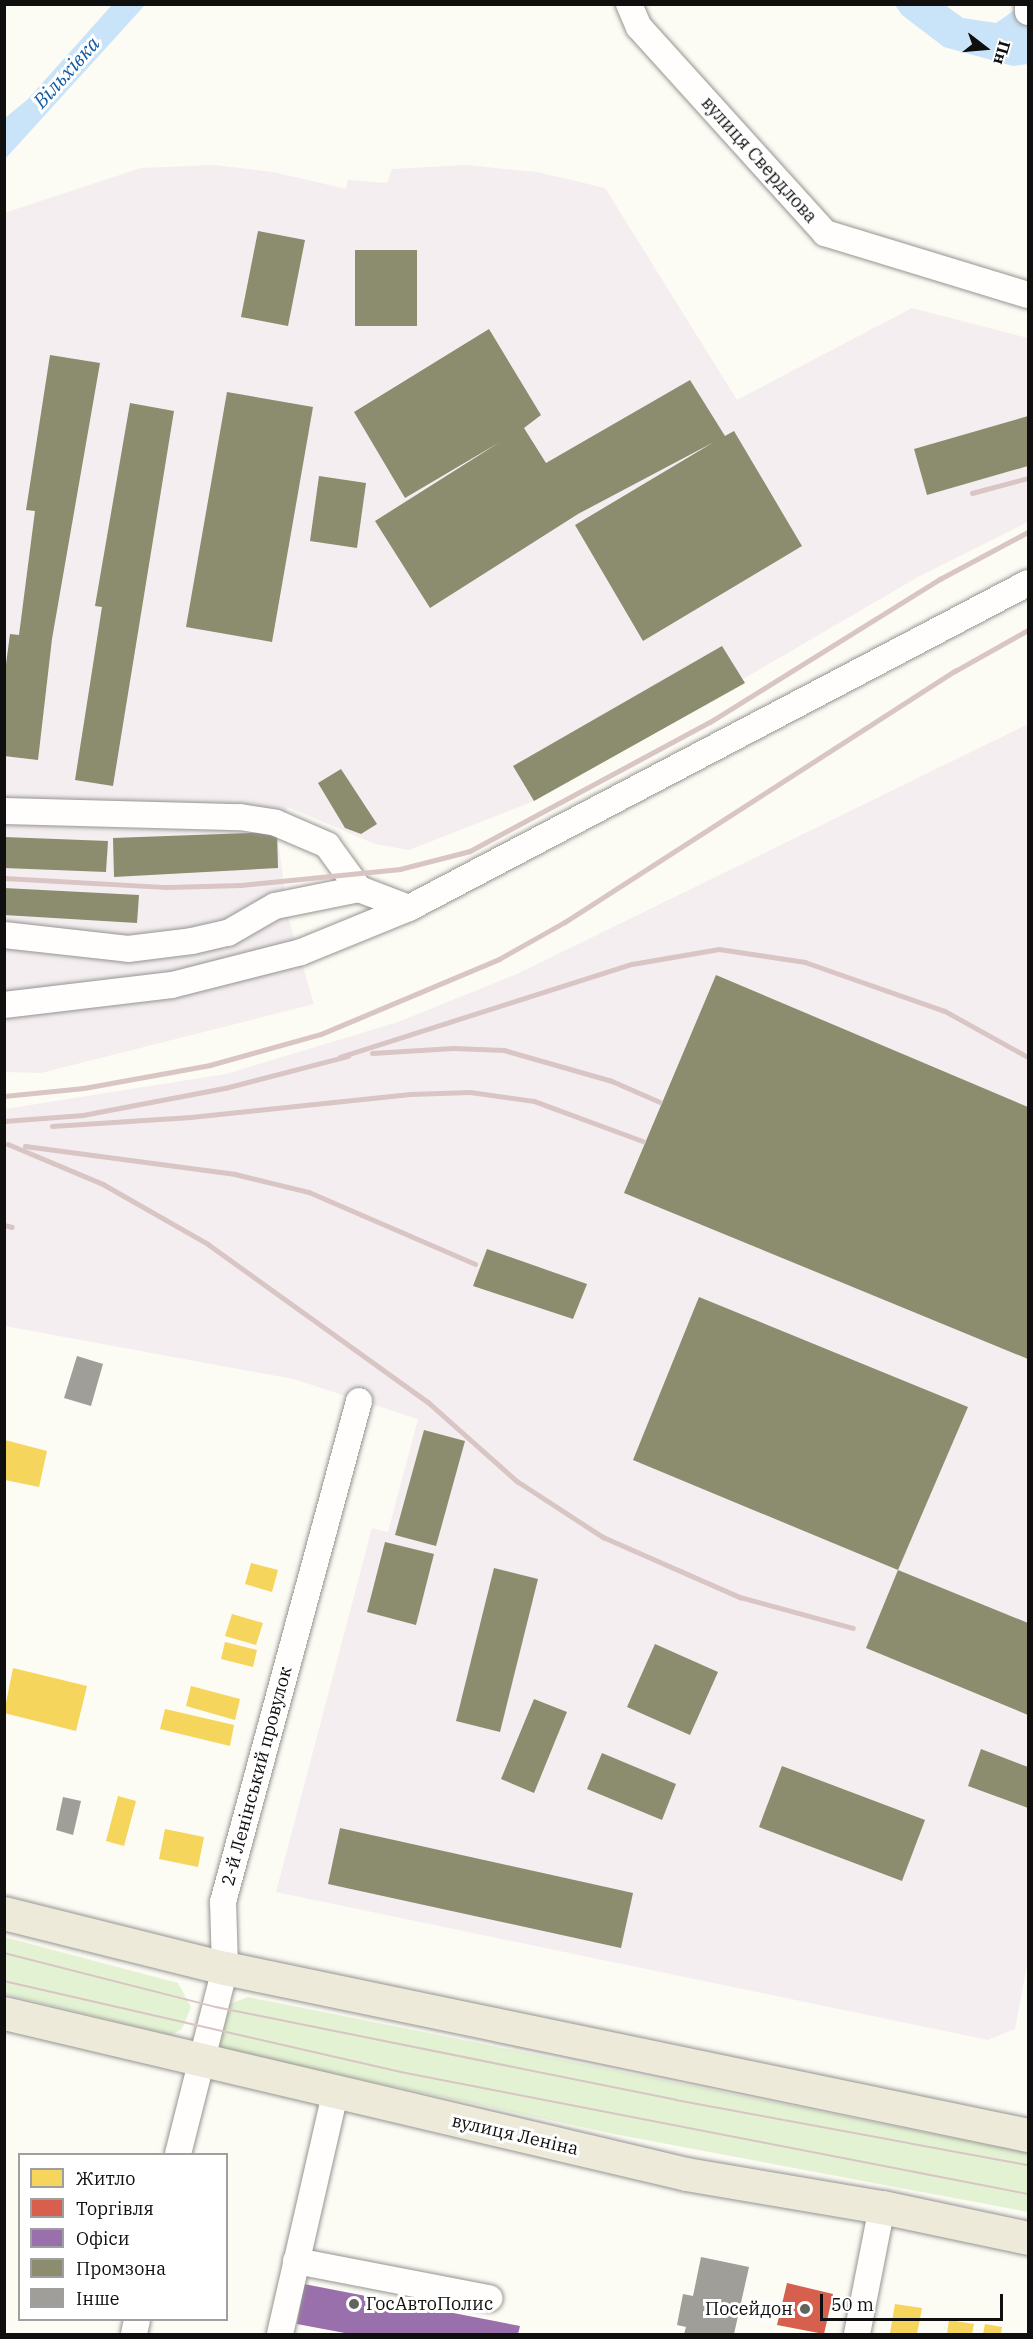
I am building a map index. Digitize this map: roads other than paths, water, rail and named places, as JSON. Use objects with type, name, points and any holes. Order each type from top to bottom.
[{"type":"main road","points":[[4,1913],[225,1968],[1029,2135]]},
{"type":"main road","name":"вулиця Леніна","points":[[4,2013],[200,2062],[686,2174],[882,2208],[1029,2238]]},
{"type":"street","name":"вулиця Свердлова","points":[[629,4],[639,27],[825,233],[1029,295]]},
{"type":"street","points":[[1028,4],[1029,12]]},
{"type":"street","points":[[4,1005],[172,985],[301,952],[410,909],[1029,583]]},
{"type":"street","points":[[4,811],[240,817],[276,823],[327,845],[359,889],[410,909]]},
{"type":"street","points":[[4,935],[128,949],[192,941],[228,933],[275,906],[359,889]]},
{"type":"street","name":"2-й Ленінський провулок","points":[[178,2153],[225,1968],[223,1902],[359,1401]]},
{"type":"street","points":[[280,2334],[335,2093]]},
{"type":"street","points":[[857,2334],[882,2208]]},
{"type":"street","points":[[296,2261],[489,2298]]},
{"type":"water","name":"Вільхівка","points":[[112,5],[145,5],[5,159],[5,118],[28,99]]},
{"type":"water","points":[[895,5],[945,5],[963,18],[996,23],[1022,5],[1028,5],[1028,64],[1013,66],[944,47],[902,15]]},
{"type":"tram line","points":[[4,1953],[216,2007],[676,2100],[1028,2165]]},
{"type":"tram line","points":[[4,1981],[401,2072],[1028,2194]]},
{"type":"railway","points":[[972,493],[1028,478]]},
{"type":"railway","points":[[4,878],[167,887],[241,885],[400,869],[470,851],[710,722],[940,579],[1028,532]]},
{"type":"railway","points":[[4,1096],[84,1088],[210,1065],[321,1034],[499,959],[565,922],[955,671],[1028,630]]},
{"type":"railway","points":[[340,1057],[632,964],[719,949],[805,962],[945,1011],[1028,1057]]},
{"type":"railway","points":[[372,1053],[453,1048],[504,1050],[612,1081],[660,1102]]},
{"type":"railway","points":[[4,1121],[83,1115],[225,1088],[348,1056]]},
{"type":"railway","points":[[52,1126],[191,1117],[410,1094],[470,1092],[534,1101],[643,1141]]},
{"type":"railway","points":[[8,1144],[103,1184],[208,1244],[428,1402],[517,1481],[603,1537],[740,1597],[853,1628]]},
{"type":"railway","points":[[25,1146],[235,1174],[309,1192],[475,1264]]},
{"type":"railway","points":[[4,1225],[12,1227]]},
{"type":"place","name":"ГосАвтоПолис","points":[[354,2304]]},
{"type":"place","name":"Посейдон","points":[[805,2309]]}]
